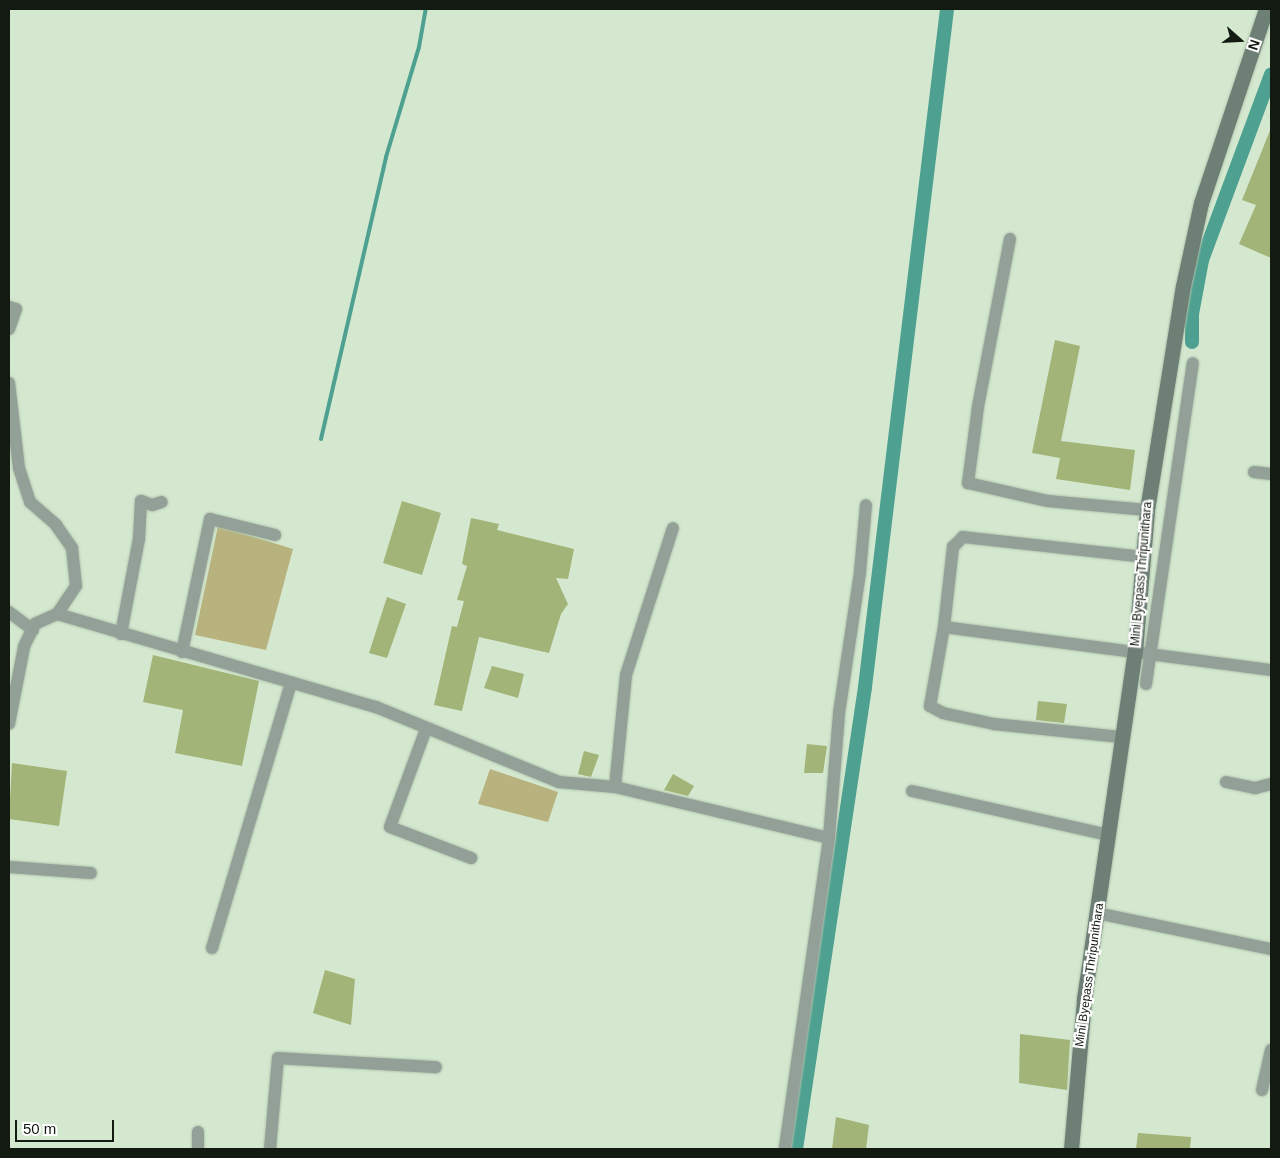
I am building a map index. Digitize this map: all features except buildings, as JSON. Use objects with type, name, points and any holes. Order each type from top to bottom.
[{"type":"main road","name":"Mini Byepass Thripunithara","points":[[1070,1149],[1084,999],[1135,651],[1147,510],[1183,286],[1201,203],[1266,9]]},
{"type":"street","points":[[1010,239],[978,407],[968,483],[1048,501],[1147,510]]},
{"type":"street","points":[[9,307],[16,309],[9,330]]},
{"type":"street","points":[[1146,684],[1193,363]]},
{"type":"street","points":[[9,382],[18,468],[30,502],[56,525],[72,548],[76,586],[57,614],[35,624],[24,647],[13,678],[9,724]]},
{"type":"street","points":[[1254,472],[1271,474]]},
{"type":"street","points":[[121,634],[139,539],[141,500],[152,505],[162,502]]},
{"type":"street","points":[[785,1149],[829,838],[839,713],[860,572],[866,505]]},
{"type":"street","points":[[182,652],[210,519],[275,536]]},
{"type":"street","points":[[615,787],[626,675],[673,528]]},
{"type":"street","points":[[1121,737],[994,724],[943,713],[930,706],[944,627],[953,548],[963,537],[1144,551],[1165,547]]},
{"type":"street","points":[[9,612],[33,630]]},
{"type":"street","points":[[57,614],[376,707],[559,782],[615,787],[829,838]]},
{"type":"street","points":[[944,627],[1271,670]]},
{"type":"street","points":[[212,948],[291,683]]},
{"type":"street","points":[[426,729],[390,827],[471,858]]},
{"type":"street","points":[[1226,782],[1255,788],[1271,784]]},
{"type":"street","points":[[912,791],[1109,835]]},
{"type":"street","points":[[9,866],[91,873]]},
{"type":"street","points":[[1097,913],[1271,949]]},
{"type":"street","points":[[1262,1090],[1271,1050]]},
{"type":"street","points":[[270,1149],[278,1058],[436,1067]]},
{"type":"street","points":[[198,1132],[198,1149]]},
{"type":"shaded area","points":[[218,526],[293,549],[266,650],[195,635]]},
{"type":"shaded area","points":[[490,769],[558,792],[548,822],[478,804]]},
{"type":"waterway","points":[[321,439],[386,157],[419,47],[426,9]]},
{"type":"waterway","points":[[796,1149],[865,687],[947,9]]},
{"type":"waterway","points":[[1192,342],[1192,314],[1202,260],[1271,74]]}]
